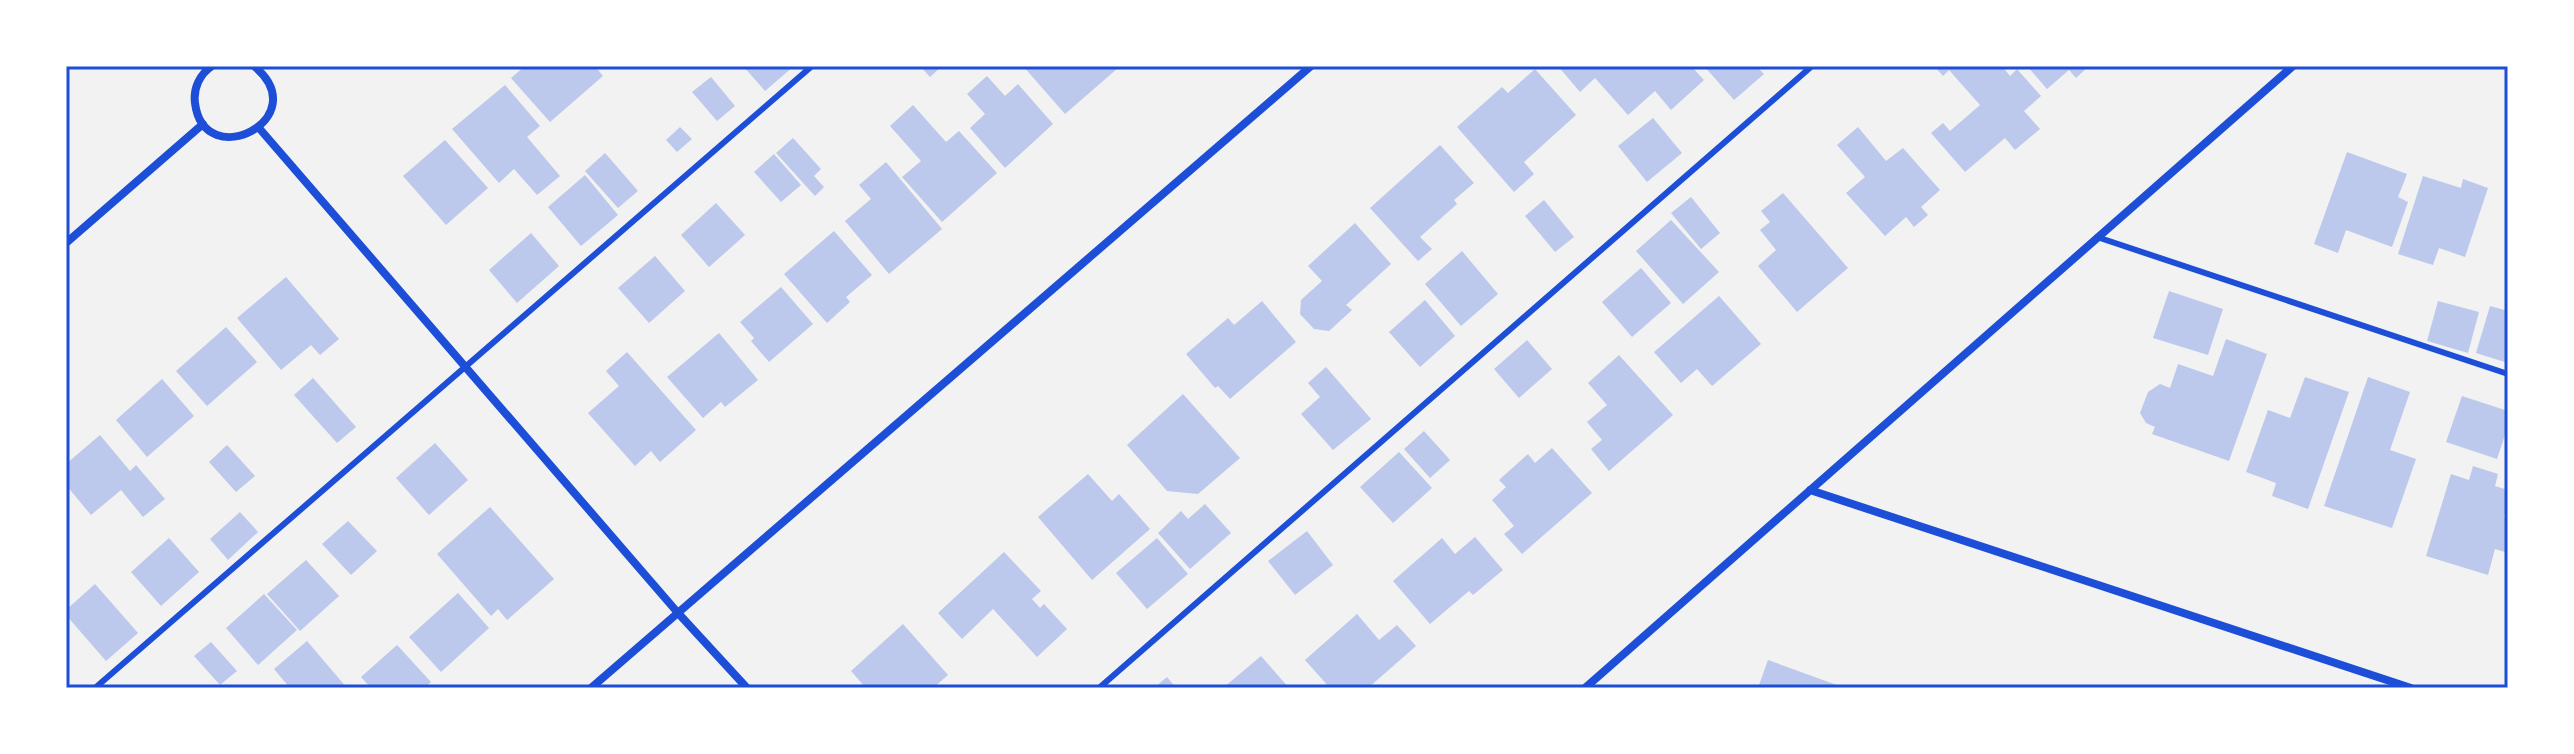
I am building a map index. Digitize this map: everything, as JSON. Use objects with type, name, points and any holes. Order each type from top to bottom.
[{"type":"street","points":[[209,67],[195,90],[197,114],[203,124],[225,137],[237,138],[259,128],[272,107],[269,83],[254,66]]},
{"type":"street","points":[[263,73],[271,66]]},
{"type":"street","points":[[591,688],[1311,66]]},
{"type":"street","points":[[1585,688],[2293,66]]},
{"type":"street","points":[[66,243],[203,124]]},
{"type":"street","points":[[259,128],[678,613],[747,688]]},
{"type":"street","points":[[1810,490],[2411,688]]},
{"type":"lane","points":[[95,688],[812,66]]},
{"type":"lane","points":[[1099,688],[1812,66]]},
{"type":"lane","points":[[2097,237],[2508,374]]},
{"type":"building","points":[[525,66],[595,66],[603,76],[550,122],[511,78]]},
{"type":"building","points":[[743,66],[794,66],[765,91]]},
{"type":"building","points":[[920,66],[942,66],[930,77]]},
{"type":"building","points":[[1023,66],[1117,66],[1118,68],[1065,114]]},
{"type":"building","points":[[1558,66],[1691,66],[1704,80],[1671,110],[1655,91],[1628,115],[1595,78],[1580,92]]},
{"type":"building","points":[[1704,66],[1756,66],[1764,74],[1734,100]]},
{"type":"building","points":[[1934,66],[2002,66],[2010,76],[2017,69],[2041,96],[2024,111],[2040,129],[2015,150],[2005,138],[1965,172],[1931,133],[1943,123],[1950,131],[1980,105],[1949,70],[1943,76]]},
{"type":"building","points":[[2027,66],[2089,66],[2076,78],[2069,70],[2047,89]]},
{"type":"building","points":[[1535,69],[1576,115],[1524,162],[1534,174],[1514,192],[1457,127],[1502,87],[1508,93]]},
{"type":"building","points":[[987,76],[1005,96],[1018,84],[1053,124],[1005,168],[970,128],[985,114],[967,94]]},
{"type":"building","points":[[711,77],[735,106],[717,121],[692,92]]},
{"type":"building","points":[[505,85],[540,126],[527,137],[560,176],[537,195],[514,169],[499,183],[452,129]]},
{"type":"building","points":[[913,105],[946,142],[959,131],[997,173],[942,222],[902,177],[921,161],[890,126]]},
{"type":"building","points":[[1653,118],[1682,153],[1647,182],[1618,146]]},
{"type":"building","points":[[680,127],[692,139],[677,152],[666,140]]},
{"type":"building","points":[[1858,127],[1886,161],[1903,148],[1940,190],[1921,207],[1928,215],[1914,227],[1906,217],[1885,236],[1846,193],[1865,177],[1837,145]]},
{"type":"building","points":[[793,138],[821,169],[814,176],[824,187],[815,196],[776,153]]},
{"type":"building","points":[[445,140],[488,188],[446,225],[403,176]]},
{"type":"building","points":[[1440,145],[1474,183],[1454,200],[1457,204],[1420,237],[1432,249],[1418,261],[1370,208]]},
{"type":"building","points":[[2347,152],[2407,174],[2398,197],[2408,202],[2392,247],[2346,230],[2338,253],[2314,244]]},
{"type":"building","points":[[605,153],[638,191],[618,208],[585,171]]},
{"type":"building","points":[[774,154],[801,185],[781,202],[754,172]]},
{"type":"building","points":[[886,162],[942,229],[889,274],[845,221],[871,199],[859,185]]},
{"type":"building","points":[[585,175],[618,215],[581,246],[548,207]]},
{"type":"building","points":[[2423,176],[2461,188],[2463,179],[2488,188],[2465,257],[2439,248],[2433,265],[2398,254]]},
{"type":"building","points":[[1783,193],[1848,268],[1797,312],[1758,266],[1776,250],[1760,230],[1770,222],[1761,211]]},
{"type":"building","points":[[1691,197],[1720,233],[1701,249],[1671,213]]},
{"type":"building","points":[[1544,200],[1574,237],[1555,252],[1525,216]]},
{"type":"building","points":[[716,203],[745,235],[709,267],[681,235]]},
{"type":"building","points":[[1671,220],[1719,272],[1683,304],[1636,251]]},
{"type":"building","points":[[1355,223],[1391,264],[1346,305],[1352,310],[1329,331],[1314,329],[1300,314],[1301,300],[1322,281],[1308,266]]},
{"type":"building","points":[[834,231],[872,275],[846,297],[850,302],[827,323],[784,274]]},
{"type":"building","points":[[531,233],[559,266],[517,303],[489,270]]},
{"type":"building","points":[[1462,251],[1498,294],[1461,326],[1425,284]]},
{"type":"building","points":[[655,256],[685,291],[649,323],[618,288]]},
{"type":"building","points":[[1641,268],[1671,303],[1632,337],[1602,302]]},
{"type":"building","points":[[286,277],[339,339],[320,355],[311,345],[281,370],[237,318]]},
{"type":"building","points":[[781,287],[813,324],[769,362],[740,322]]},
{"type":"building","points":[[2169,291],[2223,309],[2208,355],[2153,338]]},
{"type":"building","points":[[1719,296],[1761,344],[1712,386],[1697,369],[1681,383],[1654,352]]},
{"type":"building","points":[[1425,300],[1455,336],[1420,367],[1389,332]]},
{"type":"building","points":[[1262,301],[1296,342],[1230,399],[1218,386],[1215,388],[1186,354],[1228,318],[1234,325]]},
{"type":"building","points":[[2438,301],[2479,312],[2468,353],[2427,341]]},
{"type":"building","points":[[2490,306],[2508,311],[2508,363],[2476,353]]},
{"type":"building","points":[[226,327],[257,362],[207,406],[176,371]]},
{"type":"building","points":[[719,333],[758,380],[725,407],[721,402],[703,418],[667,377]]},
{"type":"building","points":[[2226,339],[2267,354],[2229,461],[2152,434],[2155,427],[2146,423],[2140,413],[2148,392],[2160,384],[2170,388],[2178,364],[2213,376]]},
{"type":"building","points":[[1527,340],[1552,369],[1519,398],[1494,369]]},
{"type":"building","points":[[627,352],[696,430],[660,462],[651,451],[635,466],[588,413],[619,386],[606,371]]},
{"type":"building","points":[[1619,355],[1673,415],[1609,471],[1591,449],[1602,440],[1587,422],[1607,405],[1588,383]]},
{"type":"building","points":[[1326,367],[1371,419],[1333,450],[1301,414],[1320,397],[1308,383]]},
{"type":"building","points":[[2305,377],[2349,392],[2308,509],[2272,496],[2276,483],[2246,472],[2268,410],[2290,418]]},
{"type":"building","points":[[2368,377],[2410,392],[2390,450],[2416,459],[2392,528],[2324,506]]},
{"type":"building","points":[[313,378],[356,427],[337,443],[294,395]]},
{"type":"building","points":[[162,379],[194,416],[147,457],[116,420]]},
{"type":"building","points":[[1183,394],[1240,458],[1198,494],[1167,491],[1127,445]]},
{"type":"building","points":[[2462,396],[2508,411],[2508,426],[2497,459],[2446,442]]},
{"type":"building","points":[[1424,431],[1450,460],[1430,478],[1404,449]]},
{"type":"building","points":[[100,435],[130,471],[136,465],[165,499],[143,517],[121,490],[91,515],[66,485],[66,464]]},
{"type":"building","points":[[435,443],[468,480],[429,515],[396,478]]},
{"type":"building","points":[[227,445],[255,476],[236,492],[209,462]]},
{"type":"building","points":[[1552,448],[1592,493],[1522,554],[1504,534],[1514,526],[1492,500],[1506,487],[1499,480],[1528,454],[1535,463]]},
{"type":"building","points":[[1399,452],[1432,488],[1393,523],[1360,487]]},
{"type":"building","points":[[2473,466],[2498,474],[2495,486],[2508,490],[2504,517],[2508,519],[2508,553],[2495,549],[2488,575],[2426,556],[2451,474],[2469,480]]},
{"type":"building","points":[[1088,474],[1112,501],[1119,494],[1150,529],[1092,580],[1038,517]]},
{"type":"building","points":[[1205,504],[1231,533],[1190,569],[1158,533],[1181,511],[1188,519]]},
{"type":"building","points":[[490,507],[554,579],[507,620],[498,609],[491,616],[437,554]]},
{"type":"building","points":[[240,512],[258,532],[228,560],[210,539]]},
{"type":"building","points":[[348,521],[377,551],[351,575],[322,544]]},
{"type":"building","points":[[1307,531],[1333,565],[1295,595],[1268,561]]},
{"type":"building","points":[[1475,537],[1503,570],[1473,595],[1469,591],[1430,624],[1393,581],[1442,538],[1455,554]]},
{"type":"building","points":[[169,538],[199,572],[161,606],[131,572]]},
{"type":"building","points":[[1157,538],[1188,574],[1147,609],[1116,573]]},
{"type":"building","points":[[1004,552],[1041,591],[1032,599],[1040,608],[1044,604],[1067,629],[1037,657],[993,609],[962,639],[938,613]]},
{"type":"building","points":[[306,560],[339,596],[300,631],[267,594]]},
{"type":"building","points":[[95,584],[138,633],[106,661],[66,615],[66,610]]},
{"type":"building","points":[[458,593],[489,628],[441,672],[409,637]]},
{"type":"building","points":[[264,594],[297,630],[258,665],[226,628]]},
{"type":"building","points":[[1357,614],[1379,640],[1397,625],[1416,646],[1368,688],[1330,688],[1305,660]]},
{"type":"building","points":[[903,624],[948,675],[933,688],[866,688],[851,671]]},
{"type":"building","points":[[307,641],[347,688],[290,688],[274,669]]},
{"type":"building","points":[[211,642],[237,671],[220,685],[194,656]]},
{"type":"building","points":[[397,645],[431,682],[424,688],[371,688],[361,677]]},
{"type":"building","points":[[1261,656],[1289,688],[1223,688]]},
{"type":"building","points":[[1768,660],[1845,688],[1758,688]]},
{"type":"building","points":[[1167,677],[1176,688],[1154,688]]}]
